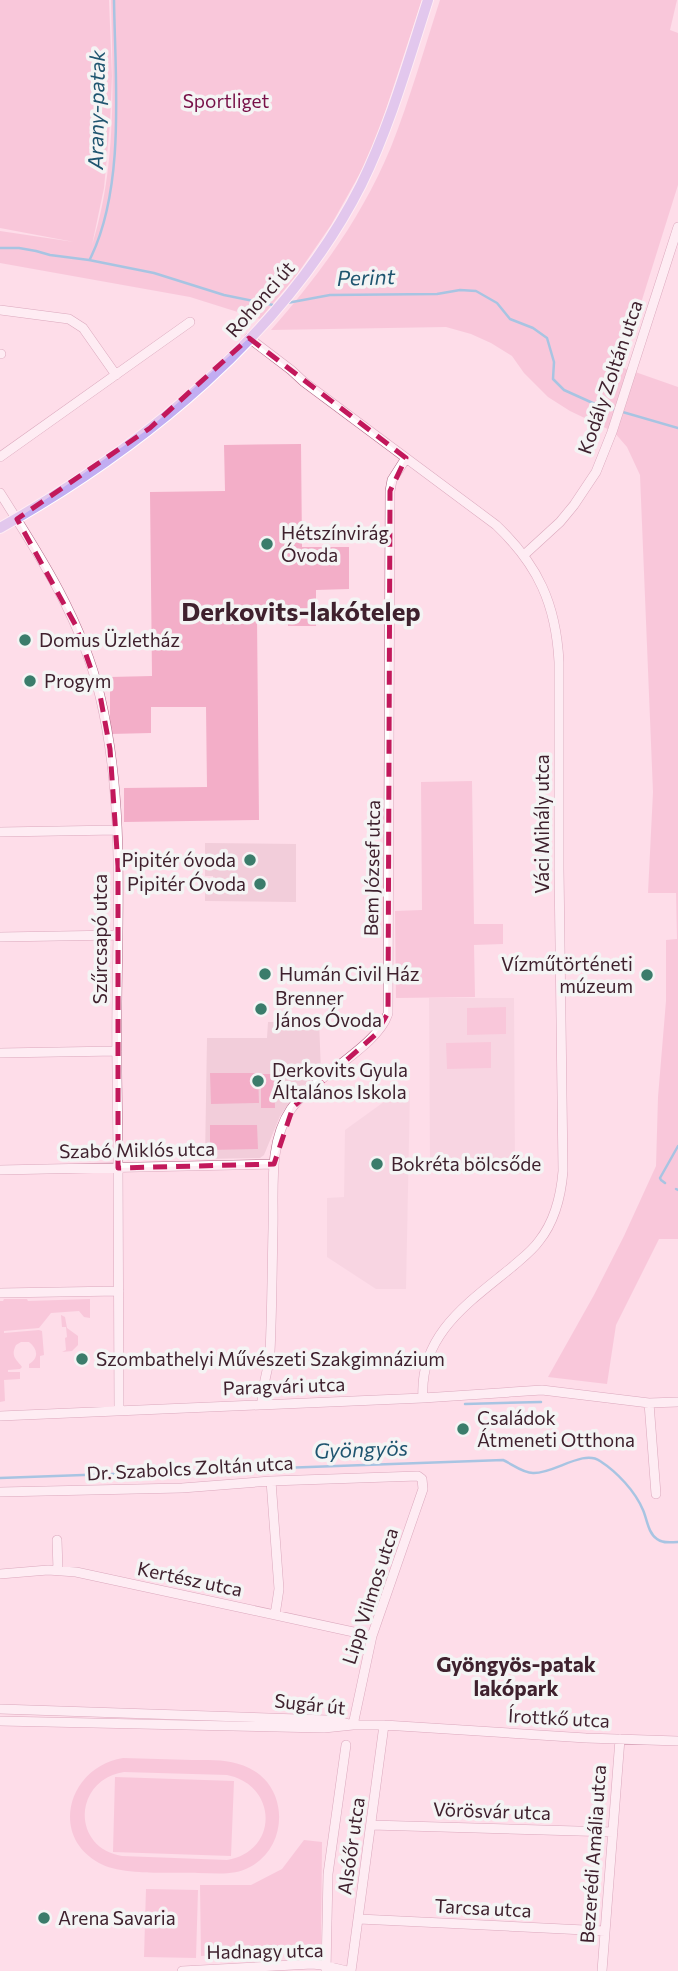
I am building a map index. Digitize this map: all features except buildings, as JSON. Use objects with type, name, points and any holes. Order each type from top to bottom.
[{"type":"main road","name":"Rohonci út","points":[[0,528],[75,482],[183,401],[261,326],[299,282],[341,222],[377,151],[428,0]]},
{"type":"street","name":"Kodály Zoltán utca","points":[[524,555],[560,522],[586,488],[605,452],[678,227]]},
{"type":"street","points":[[0,310],[77,323],[116,374]]},
{"type":"street","points":[[0,457],[190,322]]},
{"type":"street","name":"Váci Mihály utca","points":[[249,338],[496,525],[513,541],[538,579],[552,612],[558,648],[562,1185],[555,1212],[539,1242],[469,1303],[436,1339],[425,1368],[423,1398]]},
{"type":"street","name":"Bem József utca","points":[[262,1405],[270,1355],[274,1164],[279,1139],[293,1107],[312,1086],[375,1035],[384,1024],[388,1013],[390,491],[392,480],[406,458]]},
{"type":"street","name":"Szűrcsapó utca","points":[[0,493],[43,561],[76,626],[100,695],[110,749],[117,830],[119,1411]]},
{"type":"street","points":[[0,832],[117,830]]},
{"type":"street","points":[[0,937],[118,935]]},
{"type":"street","points":[[0,1053],[117,1051]]},
{"type":"street","name":"Szabó Miklós utca","points":[[0,1170],[274,1164]]},
{"type":"street","points":[[0,1293],[119,1291]]},
{"type":"street","name":"Paragvári utca","points":[[0,1416],[423,1398],[542,1390],[649,1403],[678,1402]]},
{"type":"street","points":[[649,1403],[656,1494]]},
{"type":"street","name":"Dr. Szabolcs Zoltán utca","points":[[0,1492],[183,1488],[413,1475],[422,1479]]},
{"type":"street","name":"Lipp Vilmos utca","points":[[353,1725],[372,1636],[423,1489],[422,1479]]},
{"type":"street","points":[[271,1481],[279,1590],[275,1615]]},
{"type":"street","points":[[57,1539],[58,1570]]},
{"type":"street","name":"Kertész utca","points":[[0,1574],[34,1570],[76,1572],[372,1636]]},
{"type":"street","name":"Sugár út","points":[[0,1709],[327,1720],[353,1725]]},
{"type":"street","name":"Sugár út","points":[[0,1721],[324,1728],[353,1725]]},
{"type":"street","name":"Írottkő utca","points":[[353,1725],[678,1741]]},
{"type":"street","name":"Alsóőr utca","points":[[349,1971],[359,1919],[384,1726]]},
{"type":"street","name":"Bezerédi Amália utca","points":[[602,1971],[620,1739]]},
{"type":"street","points":[[326,1968],[328,1874],[346,1745]]},
{"type":"street","name":"Vörösvár utca","points":[[371,1825],[612,1832]]},
{"type":"street","name":"Tarcsa utca","points":[[359,1919],[605,1931]]},
{"type":"street","name":"Hadnagy utca","points":[[183,1971],[290,1965],[349,1971]]},
{"type":"highlighted area","points":[[249,338],[406,458],[390,491],[388,1013],[375,1035],[293,1107],[274,1164],[118,1168],[118,866],[110,749],[100,695],[76,626],[17,519],[150,428]]},
{"type":"shaded area","name":"Pipitér óvoda","points":[[205,843],[296,844],[296,902],[205,901],[205,883],[213,883],[213,876],[205,876]]},
{"type":"shaded area","points":[[429,998],[514,998],[515,1163],[430,1164]]},
{"type":"shaded area","name":"Derkovits Gyula Általános Iskola","points":[[319,1021],[321,1072],[297,1091],[280,1116],[264,1155],[260,1158],[205,1159],[207,1038],[267,1038],[268,1022]]},
{"type":"shaded area","name":"Bokréta bölcsőde","points":[[399,1091],[410,1091],[406,1289],[376,1289],[327,1257],[327,1198],[344,1197],[345,1130]]},
{"type":"green space","name":"Sportliget","points":[[0,0],[109,0],[112,70],[111,0],[422,0],[372,152],[331,225],[296,276],[260,319],[190,297],[0,263],[0,231],[74,242],[0,228]],"holes":[[[112,79],[106,185],[92,245],[104,188]]]},
{"type":"green space","points":[[440,0],[677,0],[670,30],[678,33],[678,185],[621,367],[678,387],[678,1239],[659,1239],[616,1325],[607,1384],[548,1377],[594,1295],[656,1166],[658,1097],[666,1001],[666,940],[677,939],[676,893],[648,893],[653,792],[640,475],[627,447],[614,432],[548,397],[524,373],[512,356],[471,334],[446,327],[271,330],[339,243],[380,173],[411,92]]},
{"type":"green space","points":[[301,444],[302,547],[349,547],[349,589],[316,590],[316,626],[288,626],[288,619],[257,619],[259,820],[124,822],[124,788],[207,787],[206,707],[151,707],[151,733],[110,734],[110,677],[152,676],[150,492],[225,491],[224,445]]},
{"type":"green space","points":[[472,781],[474,924],[503,924],[503,944],[474,945],[475,997],[396,998],[395,911],[422,910],[421,782]]},
{"type":"green space","points":[[506,1007],[506,1034],[467,1035],[467,1008]]},
{"type":"green space","points":[[491,1042],[491,1068],[447,1069],[446,1043]]},
{"type":"green space","points":[[210,1073],[258,1073],[259,1103],[211,1104]]},
{"type":"green space","points":[[261,1074],[274,1074],[275,1108],[261,1108]]},
{"type":"green space","points":[[210,1125],[257,1125],[258,1149],[210,1150]]},
{"type":"green space","points":[[90,1299],[90,1318],[84,1317],[79,1311],[51,1313],[39,1328],[4,1331],[42,1331],[44,1355],[40,1356],[40,1368],[29,1368],[36,1356],[34,1348],[29,1342],[16,1345],[14,1355],[22,1367],[8,1372],[20,1372],[20,1379],[4,1380],[5,1401],[0,1402],[0,1301]]},
{"type":"green space","points":[[61,1315],[65,1317],[67,1328],[78,1336],[78,1345],[72,1351],[62,1352],[66,1350],[67,1337],[66,1327],[62,1327]]},
{"type":"green space","points":[[123,1758],[214,1760],[249,1768],[262,1777],[272,1789],[277,1802],[279,1817],[272,1845],[263,1857],[250,1867],[231,1873],[133,1872],[99,1863],[83,1851],[74,1836],[70,1820],[78,1788],[89,1774],[104,1764]],"holes":[[[124,1772],[227,1775],[244,1781],[256,1791],[263,1804],[266,1818],[263,1832],[256,1844],[244,1854],[227,1860],[122,1856],[105,1850],[94,1841],[87,1828],[85,1814],[88,1800],[95,1787],[107,1778]]]},
{"type":"green space","points":[[115,1777],[234,1781],[231,1856],[113,1852]]},
{"type":"green space","points":[[304,1840],[322,1842],[321,1951],[201,1956],[200,1885],[251,1885],[282,1869]]},
{"type":"green space","points":[[146,1889],[198,1890],[196,1958],[144,1957]]},
{"type":"waterway","name":"Arany-patak","points":[[90,259],[101,230],[114,166],[114,0]]},
{"type":"waterway","name":"Perint","points":[[0,248],[19,248],[154,273],[224,295],[273,305]]},
{"type":"waterway","name":"Perint","points":[[287,303],[330,295],[476,291],[497,303],[510,319],[533,328],[547,338],[554,362],[553,379],[564,390],[595,404],[678,428]]},
{"type":"waterway","points":[[665,1183],[660,1178],[678,1146]]},
{"type":"waterway","points":[[465,1404],[541,1402]]},
{"type":"waterway","name":"Gyöngyös","points":[[0,1478],[503,1460],[533,1473],[593,1458],[613,1471],[630,1489],[640,1503],[650,1530],[659,1541],[678,1542]]},
{"type":"place","name":"Hétszínvirág Óvoda","points":[[267,544]]},
{"type":"place","name":"Domus Üzletház","points":[[25,640]]},
{"type":"place","name":"Progym","points":[[30,681]]},
{"type":"place","name":"Pipitér óvoda","points":[[250,860]]},
{"type":"place","name":"Pipitér Óvoda","points":[[260,884]]},
{"type":"place","name":"Humán Civil Ház","points":[[265,974]]},
{"type":"place","name":"Vízműtörténeti múzeum","points":[[647,975]]},
{"type":"place","name":"Brenner János Óvoda","points":[[261,1009]]},
{"type":"place","name":"Derkovits Gyula Általános Iskola","points":[[258,1081]]},
{"type":"place","name":"Bokréta bölcsőde","points":[[377,1164]]},
{"type":"place","name":"Szombathelyi Művészeti Szakgimnázium","points":[[82,1359]]},
{"type":"place","name":"Családok Átmeneti Otthona","points":[[463,1429]]},
{"type":"place","name":"Arena Savaria","points":[[44,1918]]},
{"type":"district","name":"Derkovits-lakótelep","points":[[301,612]]},
{"type":"district","name":"Gyöngyös-patak lakópark","points":[[516,1677]]}]
